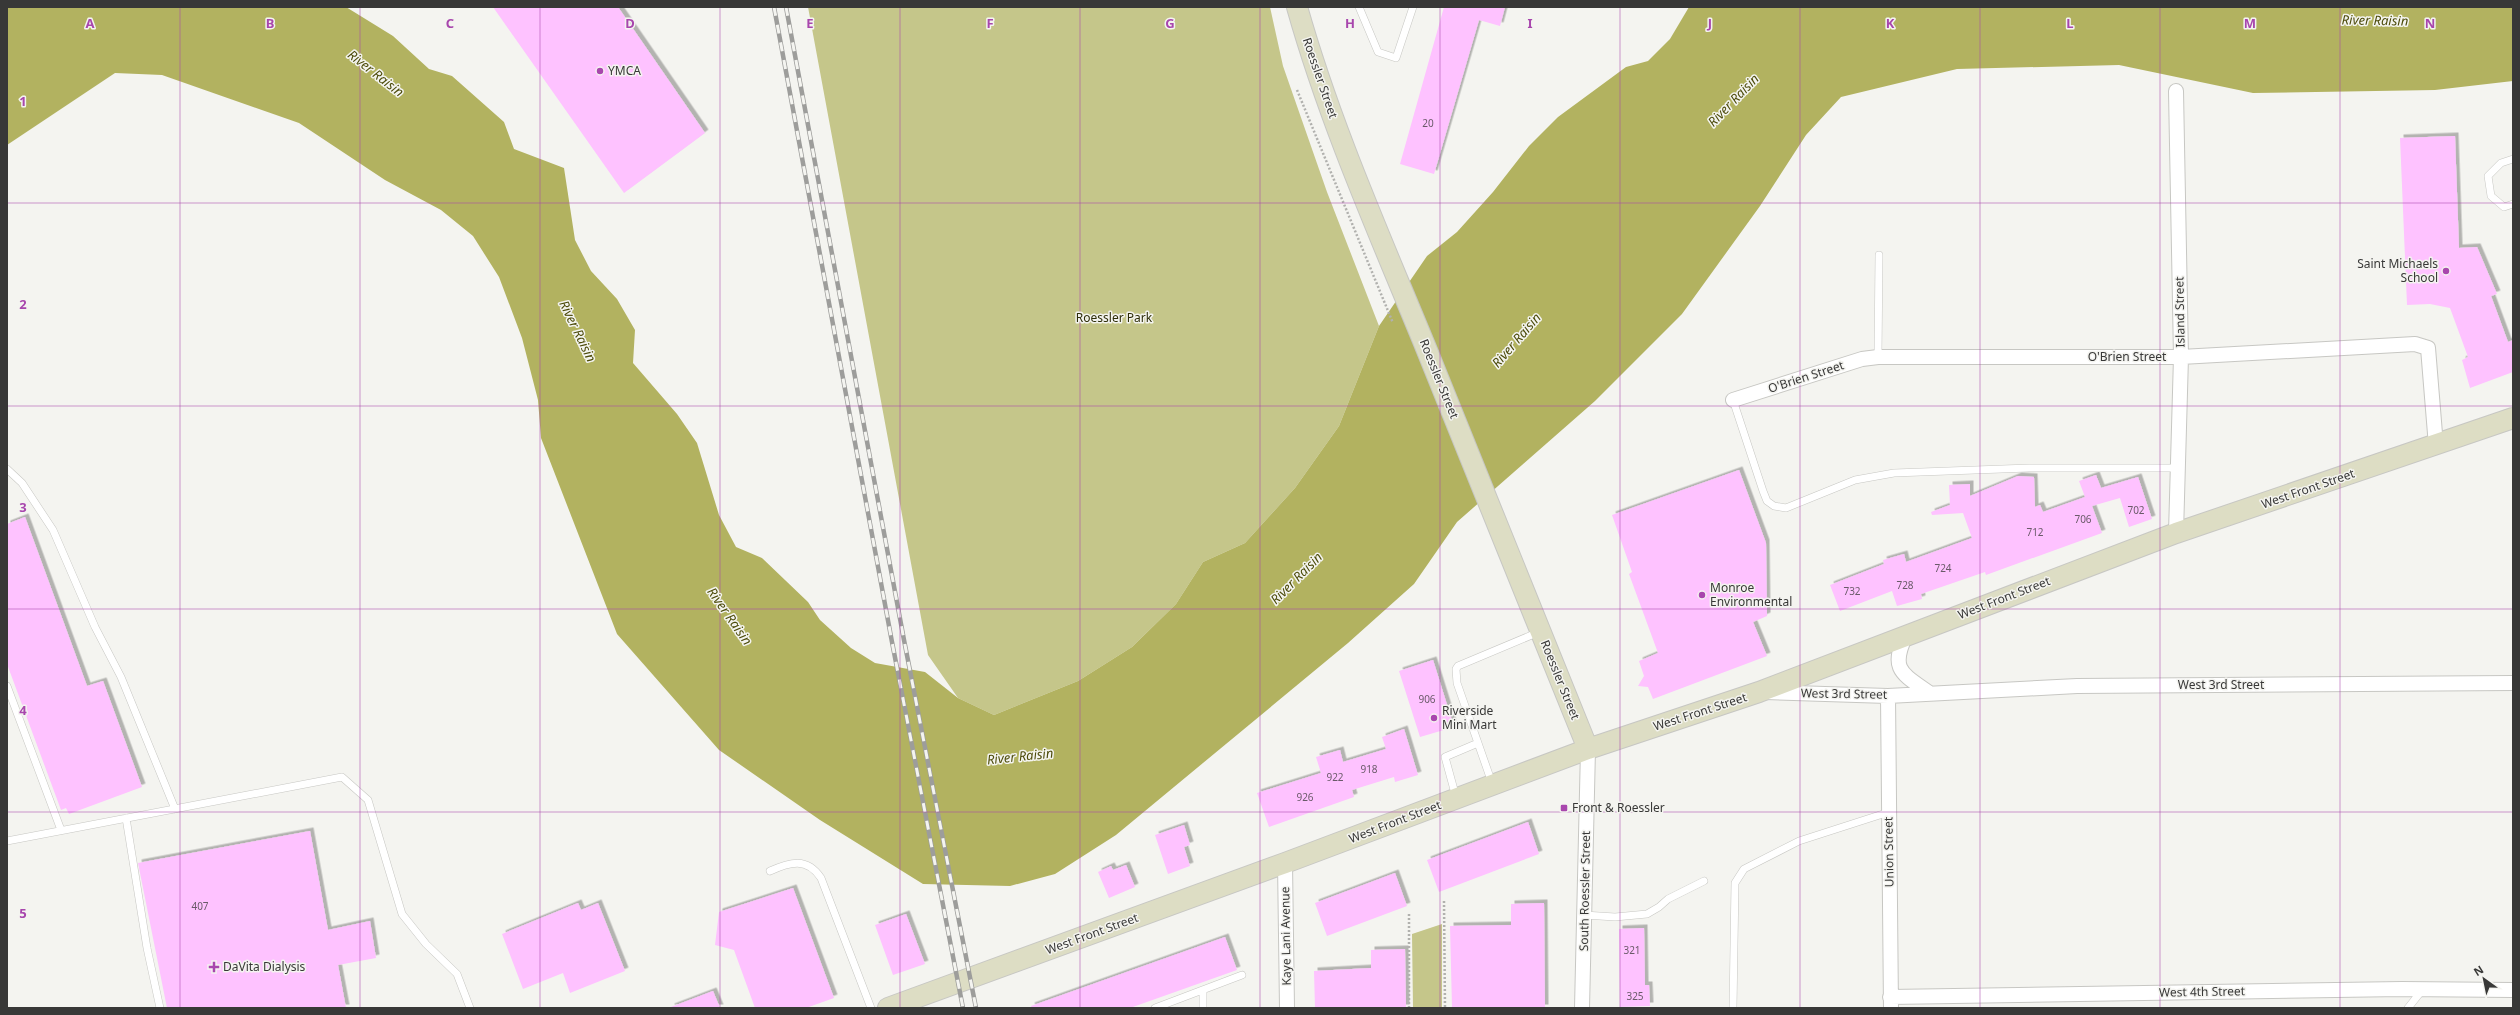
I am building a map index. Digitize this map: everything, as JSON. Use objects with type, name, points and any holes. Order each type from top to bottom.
[{"type":"street","name":"Roessler Street","points":[[1297,7],[1313,64],[1381,241],[1588,749]]},
{"type":"street","name":"Island Street","points":[[2176,91],[2181,357],[2176,533]]},
{"type":"street","name":"O'Brien Street","points":[[1733,400],[1862,359],[1878,357],[2181,357],[2415,344],[2428,348],[2436,446]]},
{"type":"street","name":"West Front Street","points":[[888,1008],[1285,863],[1588,749],[1759,692],[2176,533],[2436,446],[2513,418]]},
{"type":"street","points":[[1906,635],[1897,654],[1899,667],[1910,679],[1928,692]]},
{"type":"street","name":"West 3rd Street","points":[[1759,692],[1888,696],[1928,692],[2077,686],[2513,683]]},
{"type":"street","name":"Union Street","points":[[1888,696],[1890,1003]]},
{"type":"street","name":"South Roessler Street","points":[[1582,1008],[1588,749]]},
{"type":"street","name":"Kaye Lani Avenue","points":[[1285,863],[1286,1008]]},
{"type":"street","name":"West 4th Street","points":[[1890,1003],[2423,989],[2513,990]]},
{"type":"lane","points":[[1358,7],[1378,52],[1396,58],[1413,7]]},
{"type":"lane","points":[[2513,159],[2501,163],[2488,176],[2491,196],[2504,207],[2513,204]]},
{"type":"lane","points":[[1878,357],[1879,255]]},
{"type":"lane","points":[[1733,400],[1762,491],[1767,501],[1774,506],[1786,508],[1802,503],[1822,492],[1855,480],[1894,473],[2029,468],[2178,468]]},
{"type":"lane","points":[[7,469],[22,483],[53,530],[95,626],[121,677],[175,809]]},
{"type":"lane","points":[[1492,785],[1457,683],[1456,669],[1458,666],[1541,632]]},
{"type":"lane","points":[[7,686],[61,830]]},
{"type":"lane","points":[[1457,799],[1445,757],[1478,743]]},
{"type":"lane","points":[[7,841],[342,777],[368,800],[402,914],[426,944],[457,974],[470,1008]]},
{"type":"lane","points":[[1733,1008],[1735,883],[1744,868],[1799,841],[1889,812]]},
{"type":"lane","points":[[126,818],[147,948],[160,1008]]},
{"type":"lane","points":[[770,871],[788,863],[799,862],[816,870],[821,878],[871,1008]]},
{"type":"lane","points":[[1584,915],[1615,917],[1647,914],[1659,907],[1668,899],[1704,881]]},
{"type":"lane","points":[[1155,1008],[1242,975]]},
{"type":"lane","points":[[2408,1008],[2423,989]]},
{"type":"lane","points":[[1203,990],[1204,1008]]},
{"type":"path","points":[[1297,90],[1362,251]]},
{"type":"path","points":[[1444,901],[1445,1008]]},
{"type":"path","points":[[1409,913],[1409,1008]]},
{"type":"green space","name":"Roessler Park","points":[[808,7],[1270,7],[1283,66],[1327,192],[1379,326],[1339,426],[1295,488],[1245,543],[1203,562],[1176,604],[1132,647],[1078,681],[994,715],[958,698],[928,655]]},
{"type":"green space","points":[[1442,924],[1442,1008],[1413,1008],[1412,934]]},
{"type":"water","name":"River Raisin","points":[[7,7],[346,7],[393,36],[429,69],[452,76],[504,122],[514,149],[564,168],[575,240],[591,271],[617,299],[635,330],[633,363],[677,414],[697,443],[719,515],[736,547],[762,558],[808,602],[820,620],[851,648],[875,663],[925,672],[958,698],[994,715],[1078,681],[1132,647],[1176,604],[1203,562],[1245,543],[1295,488],[1339,426],[1379,326],[1427,256],[1457,232],[1493,192],[1529,146],[1558,117],[1626,67],[1648,61],[1670,39],[1689,7],[2513,7],[2513,81],[2435,90],[2253,93],[2119,65],[1957,69],[1841,97],[1806,135],[1760,206],[1682,314],[1595,401],[1457,522],[1414,584],[1348,643],[1116,835],[1055,874],[1010,886],[923,884],[820,820],[719,750],[617,634],[541,438],[538,400],[522,338],[499,277],[473,236],[441,210],[385,180],[299,123],[162,75],[115,73],[7,145]]},
{"type":"building","name":"YMCA","points":[[493,7],[618,7],[705,133],[624,193]]},
{"type":"building","points":[[1444,7],[1505,7],[1500,26],[1479,20],[1434,174],[1400,164]]},
{"type":"building","name":"Saint Michaels School","points":[[2455,136],[2459,248],[2477,247],[2497,294],[2491,296],[2508,342],[2513,340],[2513,372],[2470,388],[2462,360],[2468,357],[2450,308],[2430,304],[2407,305],[2400,138]]},
{"type":"building","name":"Monroe Environmental","points":[[1739,470],[1766,543],[1767,616],[1753,622],[1767,656],[1653,699],[1648,687],[1638,686],[1644,676],[1639,661],[1658,653],[1629,574],[1632,572],[1612,515]]},
{"type":"building","points":[[2096,475],[2101,488],[2138,477],[2152,519],[2129,527],[2120,498],[2092,506],[2102,533],[1986,575],[1985,572],[1921,594],[1922,599],[1897,606],[1892,591],[1840,611],[1830,585],[1884,564],[1883,560],[1904,554],[1906,562],[1972,538],[1963,513],[1932,515],[1931,512],[1950,505],[1949,485],[1970,484],[1970,496],[2018,476],[2034,477],[2035,507],[2040,505],[2043,512],[2085,497],[2079,481]]},
{"type":"building","points":[[25,517],[87,686],[103,681],[142,787],[69,814],[66,808],[61,810],[7,664],[7,524]]},
{"type":"building","points":[[1433,660],[1454,727],[1420,737],[1399,671]]},
{"type":"building","points":[[1404,729],[1418,775],[1395,782],[1394,777],[1352,790],[1354,797],[1269,827],[1257,793],[1321,773],[1316,757],[1340,750],[1343,762],[1386,749],[1382,737]]},
{"type":"building","points":[[1528,822],[1539,854],[1439,892],[1427,860]]},
{"type":"building","points":[[1184,825],[1190,845],[1184,847],[1190,866],[1168,874],[1155,835]]},
{"type":"building","points":[[310,831],[328,930],[370,921],[376,958],[338,965],[346,1008],[167,1008],[138,863]]},
{"type":"building","points":[[1126,865],[1135,887],[1109,898],[1098,872],[1111,866],[1113,870]]},
{"type":"building","points":[[1395,873],[1407,906],[1327,936],[1315,903]]},
{"type":"building","points":[[793,888],[834,998],[806,1008],[755,1008],[734,950],[715,945],[719,912]]},
{"type":"building","points":[[578,903],[581,910],[598,903],[625,971],[570,993],[563,973],[523,989],[502,934]]},
{"type":"building","points":[[1544,903],[1545,1008],[1452,1008],[1450,926],[1511,925],[1511,904]]},
{"type":"building","points":[[906,914],[925,964],[893,975],[875,925]]},
{"type":"building","points":[[1644,928],[1645,985],[1649,985],[1650,1006],[1620,1007],[1619,929]]},
{"type":"building","points":[[1225,937],[1237,970],[1130,1008],[1032,1008],[1031,1006]]},
{"type":"building","points":[[1405,949],[1406,1008],[1315,1008],[1314,971],[1371,968],[1371,950]]},
{"type":"building","points":[[713,991],[720,1008],[671,1008],[671,1007]]},
{"type":"railway","points":[[774,7],[892,642],[963,1008]]},
{"type":"railway","points":[[786,7],[904,640],[976,1008]]},
{"type":"place","name":"YMCA","points":[[600,71]]},
{"type":"place","name":"Saint Michaels School","points":[[2446,271]]},
{"type":"place","name":"Monroe Environmental","points":[[1702,595]]},
{"type":"place","name":"Riverside Mini Mart","points":[[1434,718]]},
{"type":"place","name":"Front & Roessler","points":[[1564,808]]},
{"type":"place","name":"DaVita Dialysis","points":[[214,967]]}]
